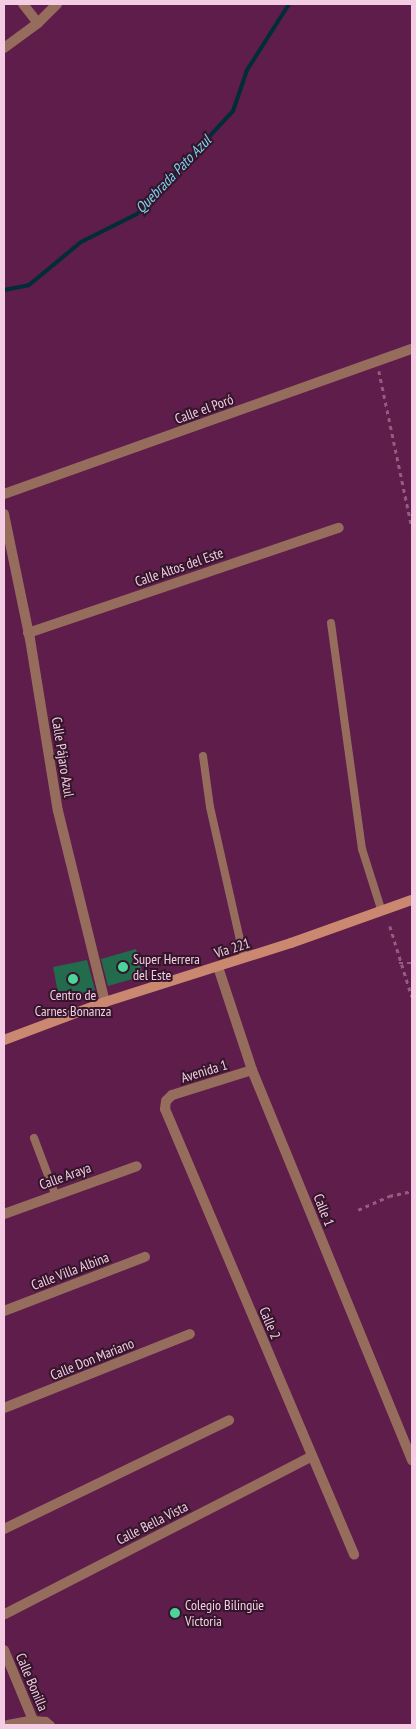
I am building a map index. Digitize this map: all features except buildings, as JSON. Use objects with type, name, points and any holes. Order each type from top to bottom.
[{"type":"main road","name":"Vía 221","points":[[4,1040],[105,1002],[218,967],[381,908],[412,900]]},
{"type":"street","points":[[23,4],[38,23]]},
{"type":"street","points":[[4,48],[38,23],[57,4]]},
{"type":"street","name":"Calle el Poró","points":[[4,494],[412,348]]},
{"type":"street","name":"Calle Pájaro Azul","points":[[4,514],[28,633],[58,811],[105,1002]]},
{"type":"street","name":"Calle Altos del Este","points":[[28,633],[339,528]]},
{"type":"street","name":"Calle 1","points":[[218,967],[252,1070],[412,1460]]},
{"type":"street","name":"Avenida 1","points":[[166,1101],[172,1095],[252,1070]]},
{"type":"street","name":"Calle 2","points":[[166,1101],[164,1109],[354,1555]]},
{"type":"street","name":"Calle Araya","points":[[4,1214],[137,1166]]},
{"type":"street","name":"Calle Villa Albina","points":[[4,1311],[145,1257]]},
{"type":"street","name":"Calle Don Mariano","points":[[4,1408],[190,1334]]},
{"type":"street","points":[[4,1529],[229,1420]]},
{"type":"street","name":"Calle Bella Vista","points":[[5,1614],[311,1457]]},
{"type":"street","name":"Calle Bonilla","points":[[4,1650],[34,1723]]},
{"type":"street","points":[[8,1725],[34,1723]]},
{"type":"lane","points":[[331,623],[362,849],[381,908]]},
{"type":"lane","points":[[203,756],[210,807],[244,958]]},
{"type":"lane","points":[[34,1138],[55,1194]]},
{"type":"lane","points":[[34,1723],[46,1721],[51,1725]]},
{"type":"path","points":[[377,362],[412,528]]},
{"type":"path","points":[[390,926],[399,963],[412,997]]},
{"type":"path","points":[[399,963],[412,963]]},
{"type":"path","points":[[358,1210],[389,1196],[412,1191]]},
{"type":"waterway","name":"Quebrada Pato Azul","points":[[4,290],[29,285],[81,242],[137,214],[233,111],[247,70],[289,4]]},
{"type":"place","name":"Super Herrera del Este","points":[[123,967]]},
{"type":"place","name":"Centro de Carnes Bonanza","points":[[73,979]]},
{"type":"place","name":"Colegio Bilingüe Victoria","points":[[175,1613]]}]
